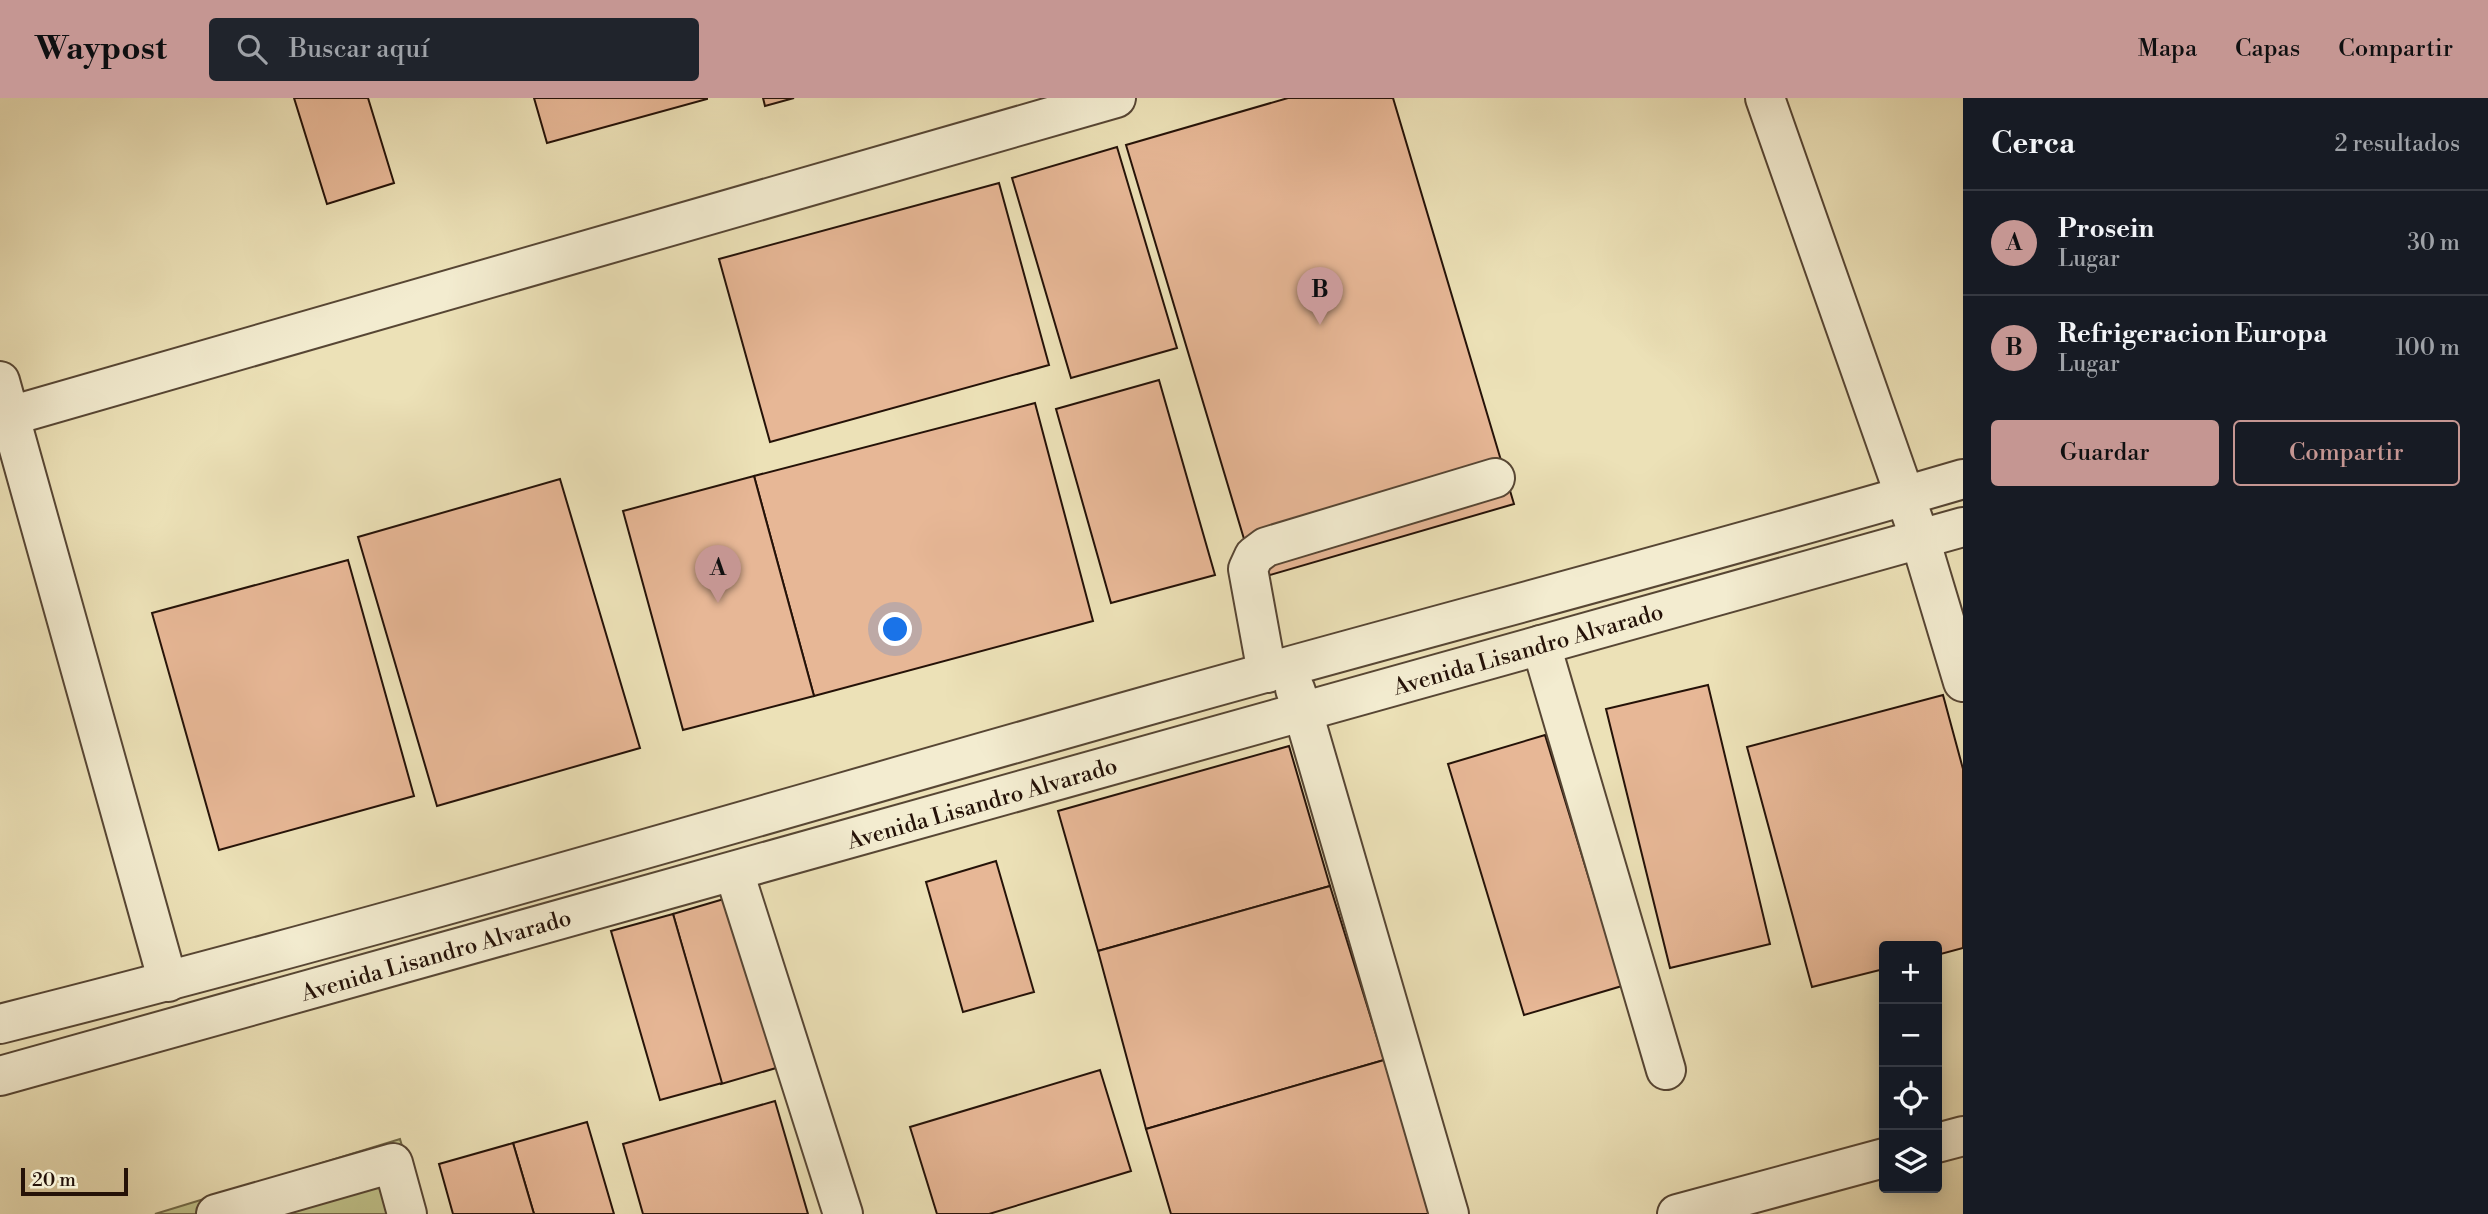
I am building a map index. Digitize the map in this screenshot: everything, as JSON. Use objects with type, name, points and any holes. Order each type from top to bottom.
[{"type":"street","points":[[168,982],[5,398],[1116,98]]},
{"type":"street","points":[[1765,98],[1920,539],[1963,682]]},
{"type":"street","points":[[1448,1214],[1303,712],[1277,670],[1248,569],[1254,556],[1266,547],[1495,478]]},
{"type":"street","name":"Avenida Lisandro Alvarado","points":[[0,1024],[168,982],[519,886],[1277,670],[1963,479]]},
{"type":"street","name":"Avenida Lisandro Alvarado","points":[[0,1076],[1963,527]]},
{"type":"street","points":[[1541,645],[1666,1070]]},
{"type":"street","points":[[734,872],[843,1214]]},
{"type":"street","points":[[1942,1142],[1963,1136]]},
{"type":"street","points":[[1678,1214],[1879,1159]]},
{"type":"street","points":[[216,1214],[393,1163],[407,1214]]},
{"type":"green space","points":[[400,1139],[422,1214],[155,1214]]},
{"type":"building","points":[[294,98],[368,98],[394,183],[327,204]]},
{"type":"building","points":[[534,98],[707,98],[707,99],[547,143]]},
{"type":"building","points":[[763,98],[794,98],[765,106]]},
{"type":"building","points":[[1288,98],[1393,98],[1514,504],[1256,579],[1126,145]]},
{"type":"building","points":[[1117,147],[1177,348],[1071,378],[1012,178]]},
{"type":"building","points":[[999,183],[1049,365],[770,442],[719,259]]},
{"type":"building","points":[[1159,380],[1215,575],[1111,603],[1056,409]]},
{"type":"building","points":[[1035,403],[1093,621],[814,696],[754,476]]},
{"type":"building","points":[[754,476],[814,696],[683,730],[623,511]]},
{"type":"building","points":[[560,479],[640,748],[437,806],[358,537]]},
{"type":"building","points":[[348,560],[414,796],[219,850],[152,613]]},
{"type":"building","points":[[1708,685],[1770,944],[1670,968],[1606,709]]},
{"type":"building","points":[[1943,695],[1963,769],[1963,948],[1942,954],[1942,941],[1879,941],[1879,970],[1812,987],[1747,747]]},
{"type":"building","points":[[1545,735],[1622,986],[1524,1015],[1448,764]]},
{"type":"building","points":[[1289,746],[1330,886],[1098,951],[1058,811]]},
{"type":"building","points":[[996,861],[1034,992],[963,1012],[926,882]]},
{"type":"building","points":[[1330,886],[1384,1060],[1146,1129],[1098,951]]},
{"type":"building","points":[[734,896],[783,1066],[721,1084],[673,914]]},
{"type":"building","points":[[673,914],[722,1083],[660,1100],[611,931]]},
{"type":"building","points":[[1384,1060],[1431,1214],[1171,1214],[1146,1129]]},
{"type":"building","points":[[1100,1070],[1131,1171],[989,1214],[937,1214],[910,1127]]},
{"type":"building","points":[[775,1101],[808,1214],[643,1214],[623,1144]]},
{"type":"building","points":[[587,1122],[614,1214],[534,1214],[513,1143]]},
{"type":"building","points":[[513,1143],[534,1214],[453,1214],[439,1164]]},
{"type":"place","name":"Refrigeracion Europa","points":[[1320,325]]},
{"type":"place","name":"Prosein","points":[[718,603]]}]
